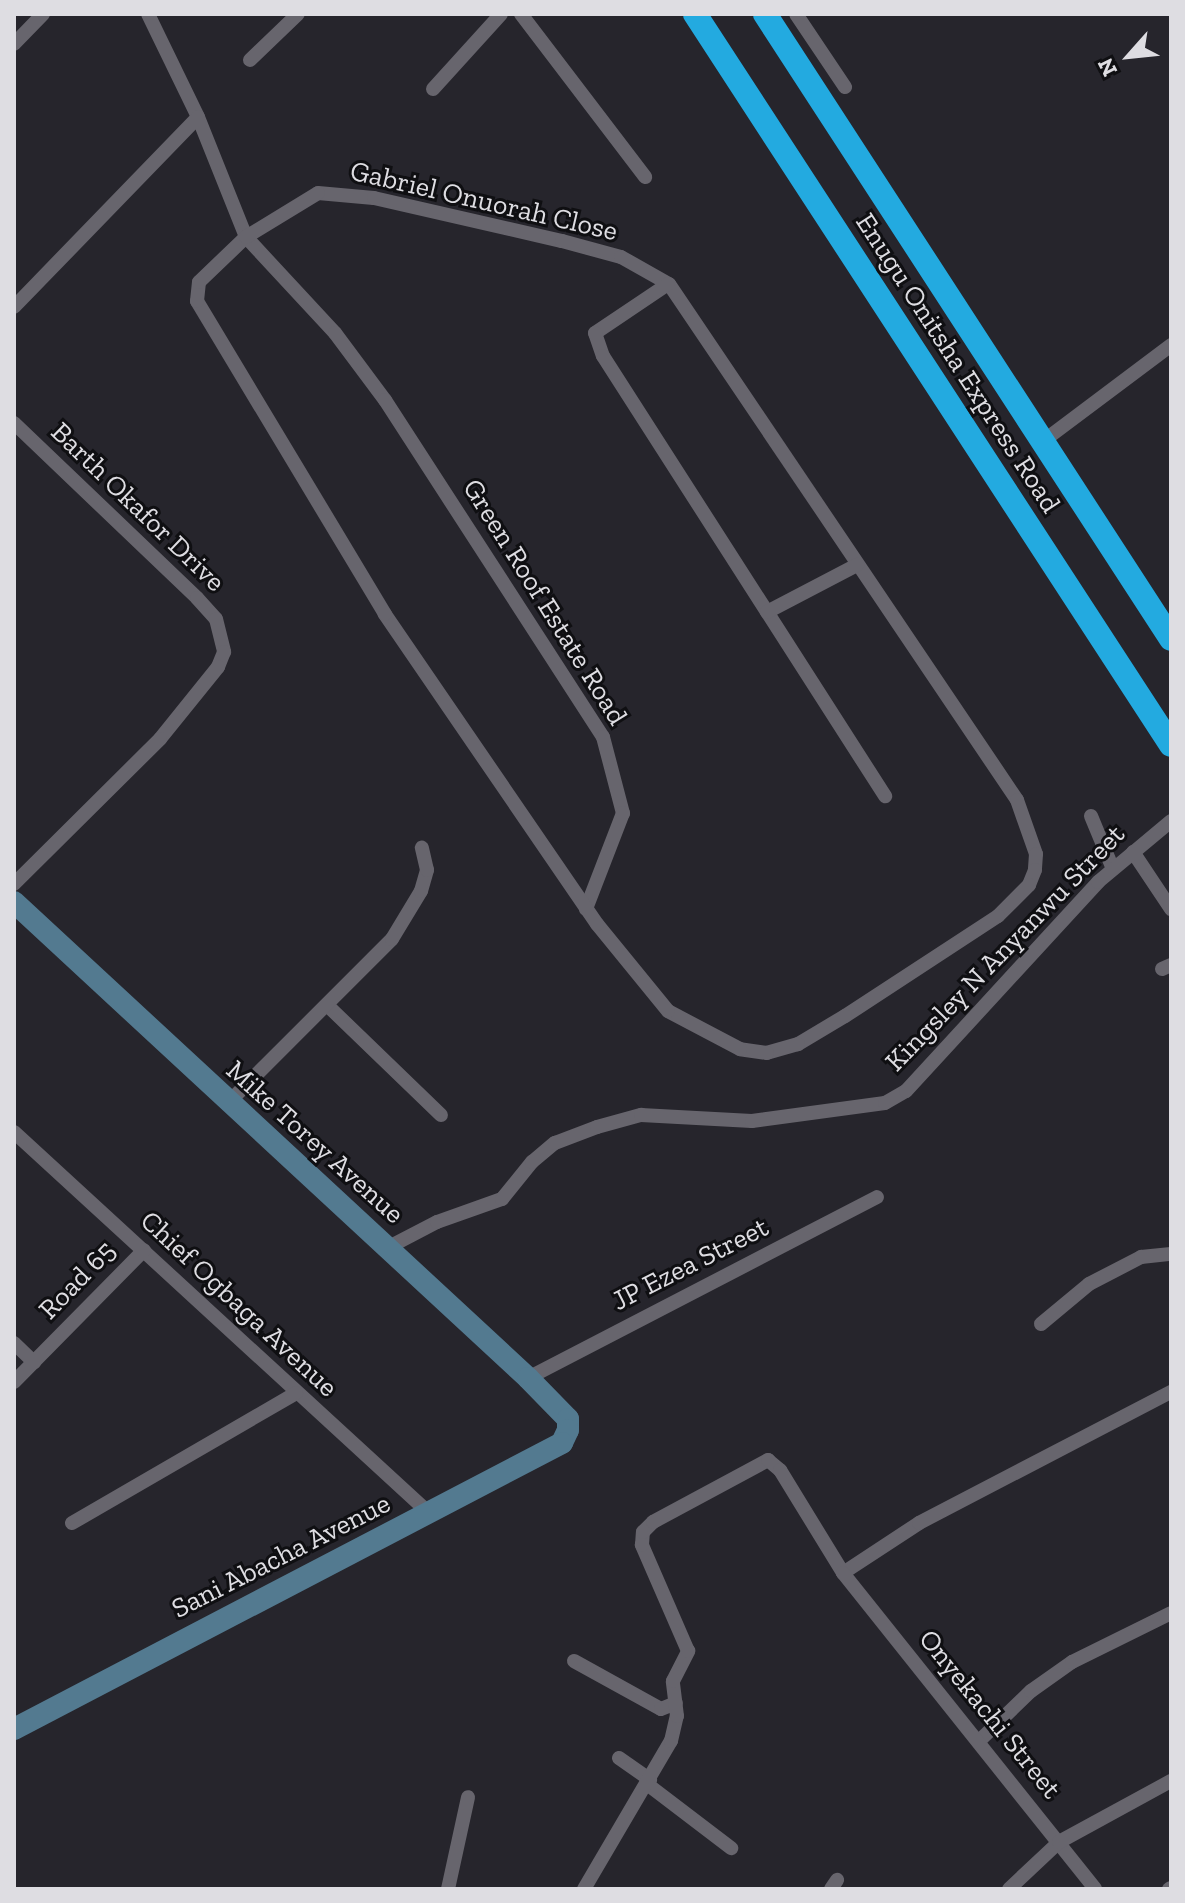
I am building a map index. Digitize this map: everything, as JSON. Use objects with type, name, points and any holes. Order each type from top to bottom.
[{"type":"highway","name":"Enugu Onitsha Express Road","points":[[695,14],[1171,745]]},
{"type":"highway","name":"Enugu Onitsha Express Road","points":[[765,14],[1042,442],[1167,624]]},
{"type":"main road","name":"Mike Torey Avenue","points":[[14,902],[227,1104],[528,1378],[568,1419],[568,1430]]},
{"type":"main road","name":"Sani Abacha Avenue","points":[[14,1729],[562,1443],[568,1430]]},
{"type":"street","points":[[14,44],[43,14]]},
{"type":"street","points":[[148,14],[198,117],[246,237]]},
{"type":"street","points":[[250,60],[298,14]]},
{"type":"street","points":[[433,89],[501,14]]},
{"type":"street","points":[[521,14],[645,177]]},
{"type":"street","points":[[796,14],[845,87]]},
{"type":"street","points":[[14,307],[198,117]]},
{"type":"street","name":"Gabriel Onuorah Close","points":[[586,909],[385,614],[197,301],[199,282],[246,237],[318,193],[374,198],[621,257],[668,284]]},
{"type":"street","name":"Green Roof Estate Road","points":[[246,237],[335,333],[385,400],[603,737],[623,813],[586,909]]},
{"type":"street","points":[[586,909],[681,1022],[740,1049],[767,1053],[798,1044],[998,916],[1029,885],[1036,854],[1002,775],[857,565],[781,444],[668,284],[606,322],[595,333],[598,344],[885,796]]},
{"type":"street","points":[[1042,442],[1171,345]]},
{"type":"street","name":"Barth Okafor Drive","points":[[14,423],[197,598],[216,619],[224,652],[218,667],[160,739],[14,884]]},
{"type":"street","points":[[767,612],[857,565]]},
{"type":"street","points":[[1091,816],[1113,869]]},
{"type":"street","name":"Kingsley N Anyanwu Street","points":[[387,1248],[502,1199],[532,1162],[555,1143],[597,1127],[641,1115],[752,1121],[885,1103],[906,1091],[1113,869],[1171,821]]},
{"type":"street","points":[[227,1104],[392,939],[427,870],[422,848]]},
{"type":"street","points":[[1133,852],[1171,909]]},
{"type":"street","points":[[328,1006],[441,1115]]},
{"type":"street","name":"Chief Ogbaga Avenue","points":[[14,1132],[429,1513]]},
{"type":"street","name":"JP Ezea Street","points":[[528,1378],[877,1197]]},
{"type":"street","name":"Road 65","points":[[14,1382],[144,1250]]},
{"type":"street","points":[[1041,1324],[1089,1284],[1141,1257],[1171,1254]]},
{"type":"street","points":[[14,1343],[34,1362]]},
{"type":"street","points":[[843,1573],[919,1523],[1171,1392]]},
{"type":"street","points":[[72,1523],[296,1393]]},
{"type":"street","name":"Onyekachi Street","points":[[676,1703],[673,1681],[688,1651],[687,1640],[642,1545],[643,1532],[653,1522],[768,1460],[780,1470],[843,1573],[1095,1889]]},
{"type":"street","points":[[979,1741],[1031,1691],[1072,1662],[1171,1613]]},
{"type":"street","points":[[574,1661],[661,1709],[676,1703],[671,1741],[584,1889]]},
{"type":"street","points":[[619,1758],[731,1848]]},
{"type":"street","points":[[1009,1889],[1059,1842],[1171,1781]]},
{"type":"street","points":[[448,1889],[468,1797]]}]
